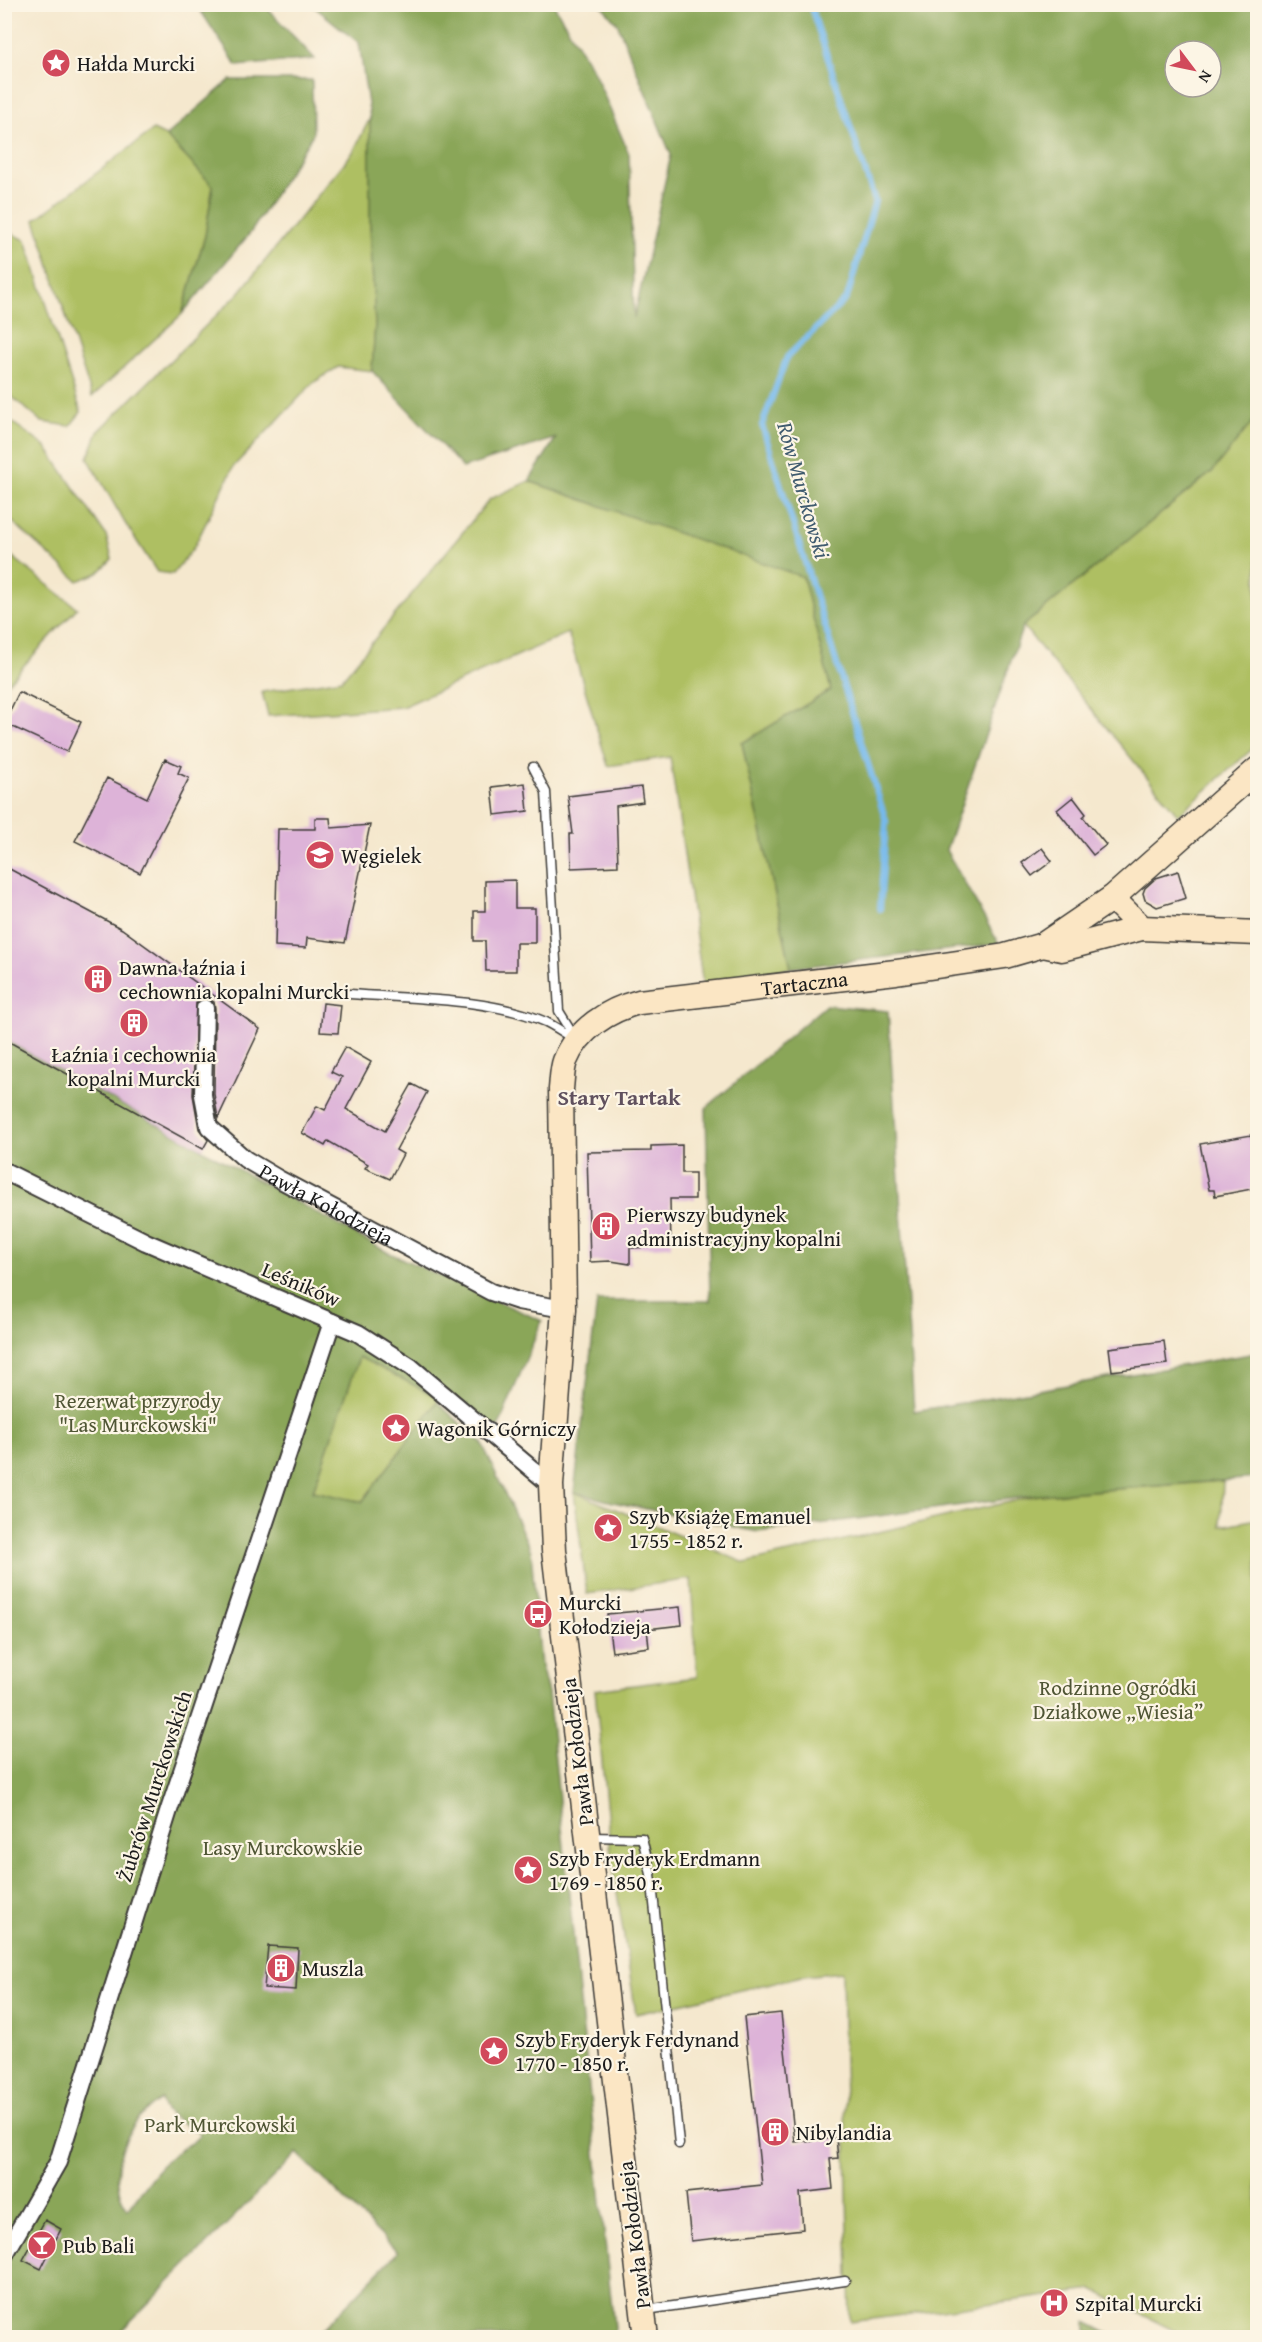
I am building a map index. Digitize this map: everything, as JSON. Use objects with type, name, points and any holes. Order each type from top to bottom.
[{"type":"street","name":"Tartaczna","points":[[577,1040],[606,1014],[639,1002],[896,972],[1005,956],[1043,945],[1112,898],[1257,769]]},
{"type":"street","points":[[1112,898],[1142,928]]},
{"type":"street","name":"Tartaczna","points":[[1043,945],[1062,949],[1142,928],[1257,933]]},
{"type":"street","name":"Pawła Kołodzieja","points":[[205,1008],[203,1095],[209,1127],[245,1159],[491,1292],[518,1301],[564,1309]]},
{"type":"street","name":"Pawła Kołodzieja","points":[[577,1040],[565,1062],[561,1089],[564,1309],[551,1485],[554,1550],[646,2337]]},
{"type":"street","name":"Leśników","points":[[4,1171],[146,1242],[358,1333],[411,1367],[551,1485]]},
{"type":"street","name":"Żubrów Murckowskich","points":[[4,2256],[58,2162],[169,1810],[332,1322]]},
{"type":"lane","points":[[532,767],[546,792],[559,1011],[577,1040]]},
{"type":"lane","points":[[350,994],[448,1001],[514,1012],[547,1023],[577,1040]]},
{"type":"lane","points":[[587,1837],[642,1838],[651,1874],[679,2144]]},
{"type":"lane","points":[[643,2311],[845,2281]]},
{"type":"green space","points":[[190,5],[264,5],[315,59],[237,66],[200,10]]},
{"type":"green space","points":[[312,5],[554,5],[595,74],[629,154],[634,318],[671,155],[617,23],[601,5],[1257,5],[1257,416],[1213,471],[1023,626],[946,850],[999,944],[791,968],[742,743],[831,690],[803,577],[529,481],[556,438],[463,468],[372,371],[375,325],[370,224],[370,118],[359,43]]},
{"type":"green space","points":[[230,80],[312,80],[313,134],[251,232],[182,314],[205,236],[213,186],[166,136]]},
{"type":"green space","points":[[370,118],[370,224],[375,325],[372,371],[338,367],[313,383],[234,466],[194,547],[173,574],[157,572],[125,523],[88,458],[98,432],[239,293],[353,152]]},
{"type":"green space","points":[[153,130],[166,136],[213,185],[205,236],[182,314],[92,397],[35,220]]},
{"type":"green space","points":[[5,231],[26,240],[81,412],[70,426],[42,422],[5,391]]},
{"type":"green space","points":[[1257,416],[1257,745],[1178,815],[1023,626],[1213,471]]},
{"type":"green space","points":[[5,417],[46,447],[106,535],[112,559],[98,573],[78,581],[5,515]]},
{"type":"green space","points":[[529,481],[803,576],[831,690],[742,743],[791,968],[703,985],[670,757],[608,766],[568,633],[402,707],[268,716],[262,692],[342,679],[490,499]]},
{"type":"green space","points":[[4,550],[77,608],[5,686],[4,686]]},
{"type":"green space","points":[[826,1005],[888,1011],[914,1411],[1257,1353],[1257,1478],[1039,1495],[758,1532],[574,1492],[597,1301],[710,1301],[706,1108]]},
{"type":"green space","name":"Lasy Murckowskie","points":[[4,1039],[387,1252],[542,1321],[498,1428],[359,1357],[313,1491],[362,1502],[437,1402],[482,1443],[531,1551],[541,1666],[548,1693],[615,2337],[315,2337],[398,2252],[297,2153],[115,2337],[5,2337]],"holes":[[[161,2100],[172,2116],[200,2134],[163,2164],[128,2209],[121,2196],[118,2181],[118,2165],[122,2150],[129,2134],[149,2109]]]},
{"type":"green space","points":[[359,1357],[440,1398],[362,1502],[313,1491]]},
{"type":"green space","name":"Rodzinne Ogródki Działkowe „Wiesia”","points":[[1223,1481],[1221,1526],[1257,1519],[1257,2337],[1187,2337],[1093,2290],[850,2322],[842,1972],[802,1976],[636,2014],[611,1854],[595,1690],[697,1677],[691,1579],[587,1594],[574,1492],[745,1563],[1039,1495]]},
{"type":"green space","points":[[1086,2322],[1115,2337],[1086,2337]]},
{"type":"building","points":[[19,692],[81,722],[67,752],[4,723]]},
{"type":"building","points":[[165,759],[181,766],[178,773],[189,778],[140,873],[75,841],[107,778],[147,798]]},
{"type":"building","points":[[525,783],[528,811],[495,815],[492,787]]},
{"type":"building","points":[[641,787],[643,802],[616,806],[618,866],[571,868],[570,834],[573,834],[568,796]]},
{"type":"building","points":[[1073,797],[1086,814],[1083,817],[1106,845],[1093,855],[1057,810]]},
{"type":"building","points":[[315,818],[330,818],[331,828],[370,825],[345,943],[307,938],[306,948],[275,946],[278,829],[315,829]]},
{"type":"building","points":[[1042,848],[1052,861],[1032,876],[1022,863]]},
{"type":"building","name":"Dawna łaźnia i cechownia kopalni Murcki","points":[[4,866],[122,929],[260,1029],[218,1118],[214,1094],[214,1002],[206,998],[199,999],[196,1003],[193,1095],[199,1129],[208,1140],[203,1149],[4,1039]]},
{"type":"building","points":[[1178,871],[1186,898],[1157,907],[1145,900],[1143,893],[1145,888],[1156,878]]},
{"type":"building","points":[[515,880],[515,908],[535,908],[535,943],[516,943],[516,971],[486,971],[485,941],[474,941],[474,911],[485,911],[485,881]]},
{"type":"building","points":[[323,1003],[341,1005],[338,1033],[320,1032]]},
{"type":"building","points":[[345,1047],[371,1062],[346,1109],[385,1131],[412,1084],[427,1092],[396,1150],[403,1154],[390,1179],[365,1168],[368,1164],[328,1141],[325,1146],[302,1133],[317,1106],[325,1110],[342,1077],[331,1072]]},
{"type":"building","points":[[1251,1135],[1257,1170],[1257,1188],[1215,1196],[1214,1190],[1209,1190],[1200,1144]]},
{"type":"building","points":[[682,1145],[682,1173],[695,1173],[695,1199],[670,1199],[671,1246],[630,1248],[630,1264],[611,1261],[590,1262],[587,1152],[651,1151],[651,1146]]},
{"type":"building","points":[[1164,1341],[1167,1364],[1112,1371],[1109,1348]]},
{"type":"building","points":[[680,1607],[682,1625],[647,1629],[649,1647],[612,1652],[607,1614]]},
{"type":"building","name":"Muszla","points":[[268,1946],[298,1948],[296,1990],[264,1988]]},
{"type":"building","name":"Nibylandia","points":[[781,2013],[795,2142],[836,2138],[838,2158],[830,2159],[833,2189],[800,2193],[803,2229],[691,2241],[686,2193],[762,2185],[744,2017]]},
{"type":"building","name":"Pub Bali","points":[[45,2220],[61,2229],[41,2269],[23,2260]]},
{"type":"waterway","name":"Rów Murckowski","points":[[810,4],[875,201],[847,298],[787,357],[762,425],[886,821],[880,909]]},
{"type":"place","name":"Hałda Murcki","points":[[56,63]]},
{"type":"place","name":"Węgielek","points":[[320,855]]},
{"type":"place","name":"Dawna łaźnia i cechownia kopalni Murcki","points":[[98,979]]},
{"type":"place","name":"Łaźnia i cechownia kopalni Murcki","points":[[134,1023]]},
{"type":"place","name":"Pierwszy budynek administracyjny kopalni","points":[[606,1226]]},
{"type":"place","name":"Wagonik Górniczy","points":[[396,1428]]},
{"type":"place","name":"Szyb Książę Emanuel 1755 - 1852 r.","points":[[608,1528]]},
{"type":"place","name":"Murcki Kołodzieja","points":[[538,1614]]},
{"type":"place","name":"Szyb Fryderyk Erdmann 1769 - 1850 r.","points":[[528,1870]]},
{"type":"place","name":"Muszla","points":[[281,1968]]},
{"type":"place","name":"Szyb Fryderyk Ferdynand 1770 - 1850 r.","points":[[494,2051]]},
{"type":"place","name":"Nibylandia","points":[[775,2132]]},
{"type":"place","name":"Pub Bali","points":[[42,2245]]},
{"type":"place","name":"Szpital Murcki","points":[[1054,2303]]},
{"type":"district","name":"Stary Tartak","points":[[619,1097]]},
{"type":"park label","name":"Rezerwat przyrody \"Las Murckowski\"","points":[[138,1412]]},
{"type":"park label","name":"Park Murckowski","points":[[220,2124]]}]
